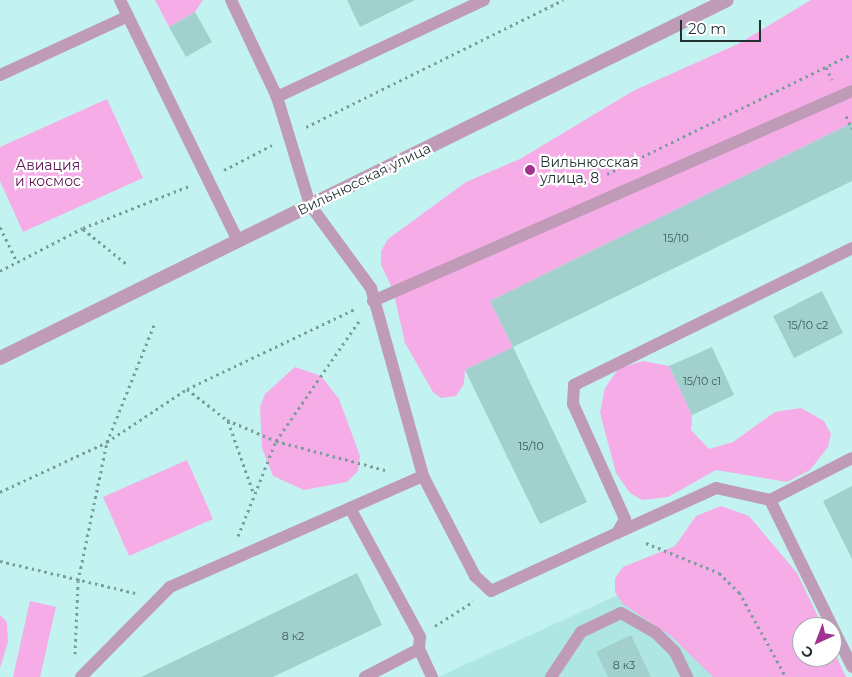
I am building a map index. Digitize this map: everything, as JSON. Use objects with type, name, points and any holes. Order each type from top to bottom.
[{"type":"street","name":"Вильнюсская улица","points":[[0,358],[727,0]]},
{"type":"lane","points":[[120,0],[209,178],[238,241]]},
{"type":"lane","points":[[231,0],[277,97],[310,205],[370,288],[419,477],[475,576],[491,591],[716,488],[770,500],[852,458]]},
{"type":"lane","points":[[277,97],[484,0]]},
{"type":"lane","points":[[0,74],[128,16]]},
{"type":"lane","points":[[373,301],[852,92]]},
{"type":"lane","points":[[617,533],[625,519],[621,504],[573,404],[574,385],[852,248]]},
{"type":"lane","points":[[81,677],[155,597],[227,562],[419,477]]},
{"type":"lane","points":[[770,500],[852,666]]},
{"type":"lane","points":[[350,508],[420,643],[432,677]]},
{"type":"lane","points":[[551,677],[580,632],[620,612],[656,633],[675,652],[687,677]]},
{"type":"lane","points":[[365,677],[420,643]]},
{"type":"path","points":[[0,271],[83,228],[209,178],[289,136],[563,0]]},
{"type":"path","points":[[602,176],[852,54]]},
{"type":"path","points":[[0,227],[17,262]]},
{"type":"path","points":[[83,228],[128,264]]},
{"type":"path","points":[[0,492],[108,442],[186,389],[373,301]]},
{"type":"path","points":[[227,562],[276,441],[373,301]]},
{"type":"path","points":[[75,658],[78,581],[108,442],[154,325]]},
{"type":"path","points":[[186,389],[227,420],[276,441],[419,477]]},
{"type":"path","points":[[227,420],[254,496]]},
{"type":"path","points":[[617,533],[688,557],[719,573],[758,619],[786,677]]},
{"type":"path","points":[[0,561],[78,581],[155,597]]},
{"type":"path","points":[[420,643],[491,591]]},
{"type":"shaded area","points":[[662,575],[753,677],[438,677]]},
{"type":"green space","points":[[155,0],[203,0],[195,12],[169,27]]},
{"type":"green space","points":[[811,0],[852,0],[852,123],[490,301],[513,347],[465,370],[464,384],[456,396],[441,398],[433,392],[405,343],[393,290],[381,265],[381,251],[388,239],[466,182],[520,159],[633,91],[738,44]]},
{"type":"green space","name":"Авиация и космос","points":[[107,99],[143,178],[23,232],[0,181],[0,147]]},
{"type":"green space","points":[[643,361],[669,366],[692,415],[691,430],[709,449],[733,442],[775,412],[801,408],[824,421],[831,434],[828,447],[810,470],[787,482],[716,470],[668,497],[642,500],[630,493],[616,473],[600,413],[605,388],[619,368]]},
{"type":"green space","points":[[295,367],[321,376],[339,399],[360,456],[358,471],[347,482],[304,490],[273,476],[262,448],[260,407],[265,394]]},
{"type":"green space","points":[[187,460],[213,519],[129,556],[103,497]]},
{"type":"green space","points":[[721,506],[749,516],[797,573],[818,617],[792,617],[792,667],[841,667],[846,677],[713,677],[671,636],[623,604],[615,592],[615,578],[623,567],[675,546],[696,516]]},
{"type":"green space","points":[[30,601],[56,607],[40,677],[13,677]]},
{"type":"green space","points":[[0,615],[7,622],[8,642],[0,668]]},
{"type":"building","points":[[347,0],[415,0],[360,27]]},
{"type":"building","points":[[195,12],[212,42],[186,57],[169,27]]},
{"type":"building","points":[[852,123],[852,181],[513,347],[490,301]]},
{"type":"building","points":[[822,291],[843,333],[794,358],[773,316]]},
{"type":"building","points":[[513,347],[587,502],[540,524],[465,370]]},
{"type":"building","points":[[712,347],[734,395],[692,415],[669,366]]},
{"type":"building","points":[[852,486],[852,559],[823,501]]},
{"type":"building","points":[[357,573],[382,625],[273,677],[141,677]]},
{"type":"building","points":[[631,635],[651,677],[608,677],[596,652]]},
{"type":"place","name":"Вильнюсская улица, 8","points":[[530,170]]}]
